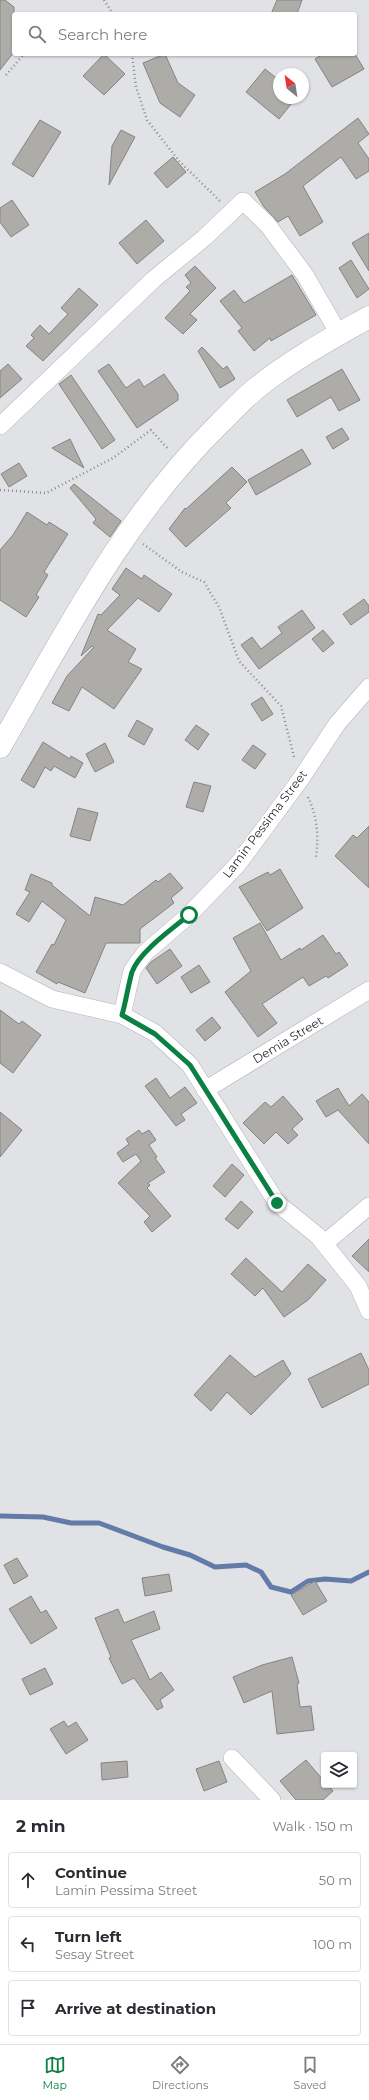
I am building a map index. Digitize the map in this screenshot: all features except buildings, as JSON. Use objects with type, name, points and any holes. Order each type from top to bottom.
[{"type":"main road","points":[[0,747],[98,576],[127,532],[189,453],[258,386],[297,359],[369,317]]},
{"type":"street","points":[[0,426],[154,279],[204,238],[242,201],[267,224],[305,275],[339,334]]},
{"type":"street","name":"Lamin Pessima Street","points":[[122,1015],[132,971],[138,962],[146,952],[215,889],[238,864],[300,780],[337,724],[369,687]]},
{"type":"street","points":[[0,972],[52,999],[122,1015],[155,1034],[190,1065],[277,1203],[325,1243],[358,1286],[369,1311]]},
{"type":"street","name":"Demia Street","points":[[206,1090],[369,990]]},
{"type":"street","points":[[325,1243],[369,1206]]},
{"type":"street","points":[[232,1758],[272,1800]]},
{"type":"path","points":[[104,0],[112,12]]},
{"type":"path","points":[[6,75],[22,56]]},
{"type":"path","points":[[132,56],[136,87],[147,120],[179,161],[220,200],[242,201]]},
{"type":"path","points":[[0,490],[46,493],[113,458],[151,430],[173,455],[189,453]]},
{"type":"path","points":[[127,532],[182,572],[204,582],[219,606],[239,661],[281,706],[300,780],[315,811],[318,842],[316,856]]},
{"type":"waterway","points":[[0,1516],[43,1517],[71,1523],[99,1523],[163,1547],[190,1555],[215,1567],[246,1565],[261,1572],[271,1587],[291,1592],[308,1581],[325,1579],[351,1581],[369,1572]]},
{"type":"route","points":[[189,915],[146,952],[138,962],[132,971],[122,1015],[155,1034],[190,1065],[277,1203]]}]
